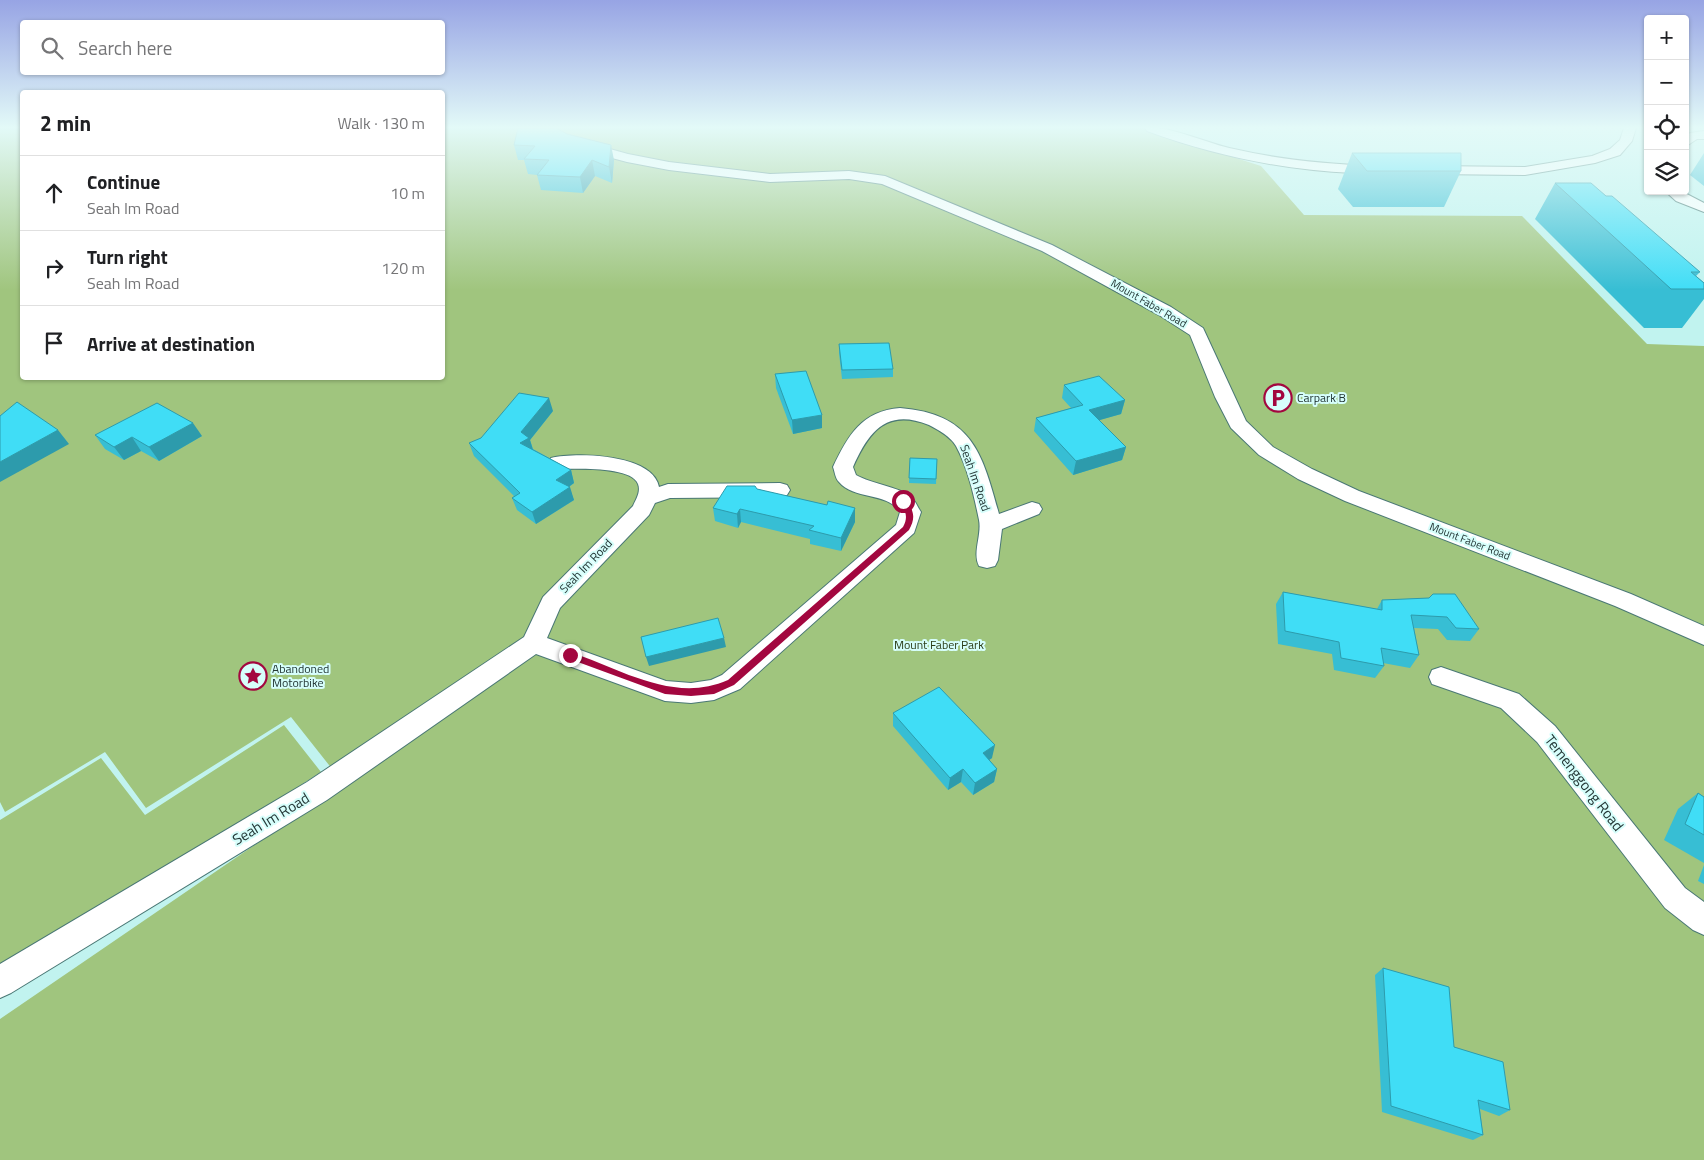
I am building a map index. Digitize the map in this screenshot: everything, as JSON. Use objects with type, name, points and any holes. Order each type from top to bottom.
[{"type":"street","name":"Mount Faber Road","points":[[890,182],[1047,248],[1165,311],[1197,332],[1224,398],[1238,424],[1266,451],[1305,474],[1352,496],[1623,600],[1704,636]]},
{"type":"street","points":[[1677,195],[1704,208]]},
{"type":"street","name":"Seah Im Road","points":[[533,642],[665,691],[691,693],[714,690],[731,682],[906,528],[910,522],[908,507],[903,501],[895,496],[849,482],[842,468],[850,450],[872,422],[890,414],[911,414],[939,423],[964,442],[991,525],[987,560]]},
{"type":"street","points":[[558,463],[618,464],[634,469],[646,478],[649,484],[650,498],[668,491],[780,490]]},
{"type":"street","name":"Seah Im Road","points":[[0,982],[317,791],[533,642],[551,603],[642,510],[650,498]]},
{"type":"street","name":"Seah Im Road","points":[[991,525],[1032,508]]},
{"type":"street","name":"Temenggong Road","points":[[1441,677],[1510,702],[1546,734],[1675,898],[1704,920]]},
{"type":"green space","name":"Mount Faber Park","points":[[0,182],[20,182],[20,380],[445,380],[445,182],[1275,182],[1304,215],[1522,216],[1647,344],[1704,346],[1704,1160],[0,1160],[0,1019],[344,784],[291,717],[146,808],[105,752],[5,812],[0,802]]},
{"type":"green space","points":[[284,725],[321,772],[0,980],[0,820],[101,758],[145,815]]},
{"type":"building","points":[[1555,183],[1591,183],[1606,196],[1612,196],[1700,272],[1691,272],[1704,283],[1704,289],[1671,289]]},
{"type":"building","points":[[889,343],[893,369],[842,370],[839,344]]},
{"type":"building","points":[[806,371],[822,415],[792,420],[775,374]]},
{"type":"building","points":[[1099,376],[1125,400],[1089,410],[1126,447],[1076,461],[1036,418],[1083,405],[1064,385]]},
{"type":"building","points":[[519,393],[549,398],[521,432],[529,438],[520,443],[571,470],[556,480],[570,487],[532,512],[512,498],[520,493],[469,443],[481,438]]},
{"type":"building","points":[[17,402],[58,430],[0,462],[0,416]]},
{"type":"building","points":[[157,403],[193,423],[149,447],[132,437],[114,447],[95,435]]},
{"type":"building","points":[[910,458],[937,459],[936,479],[909,478]]},
{"type":"building","points":[[727,486],[755,486],[757,489],[827,505],[828,501],[855,508],[841,538],[809,530],[814,526],[740,509],[737,514],[713,508]]},
{"type":"building","points":[[1283,592],[1382,610],[1382,600],[1429,598],[1433,594],[1455,594],[1479,629],[1456,628],[1447,617],[1411,615],[1419,655],[1381,648],[1384,666],[1341,658],[1339,642],[1285,631]]},
{"type":"building","points":[[718,618],[724,638],[646,657],[641,637]]},
{"type":"building","points":[[939,687],[995,745],[983,753],[997,769],[975,783],[963,769],[950,778],[893,713]]},
{"type":"building","points":[[1698,793],[1704,797],[1704,835],[1685,824]]},
{"type":"building","points":[[1383,968],[1449,987],[1454,1047],[1503,1062],[1510,1110],[1478,1100],[1483,1135],[1391,1106]]},
{"type":"place","name":"Carpark B","points":[[1278,398]]},
{"type":"place","name":"Abandoned Motorbike","points":[[253,676]]},
{"type":"route","points":[[570,655],[665,691],[691,693],[714,690],[731,682],[906,528],[910,522],[910,514],[908,507],[903,501]]}]
